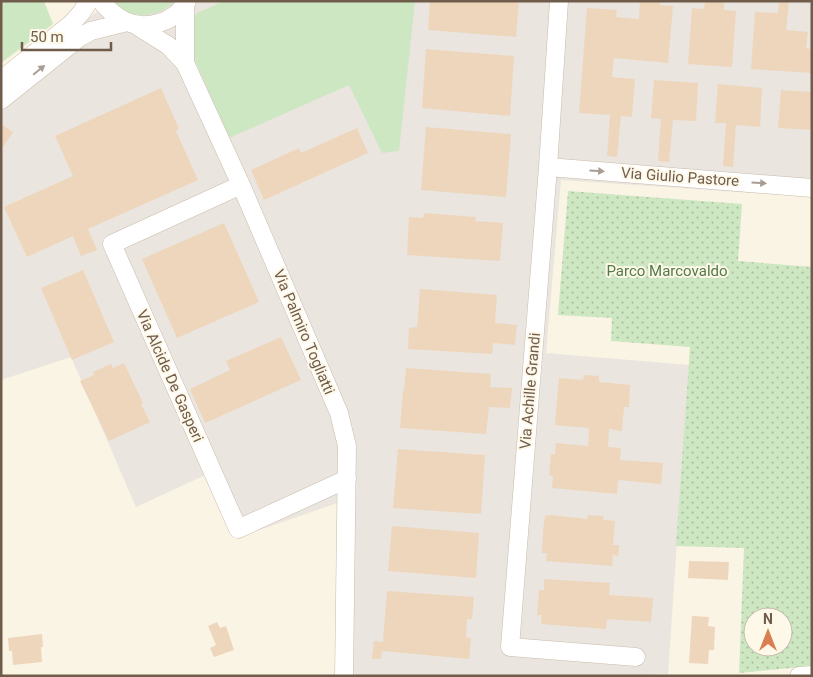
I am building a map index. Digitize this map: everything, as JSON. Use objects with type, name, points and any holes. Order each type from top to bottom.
[{"type":"street","points":[[1,80],[71,24],[82,13],[88,1]]},
{"type":"street","points":[[101,1],[112,14],[169,46],[185,63]]},
{"type":"street","points":[[1,100],[80,37],[91,31],[130,23],[148,25],[162,22],[175,15],[186,3]]},
{"type":"street","name":"Via Palmiro Togliatti","points":[[186,3],[185,63],[241,186],[339,413],[347,446],[344,676]]},
{"type":"street","name":"Via Achille Grandi","points":[[560,4],[510,647],[636,657]]},
{"type":"street","name":"Via Giulio Pastore","points":[[548,167],[812,188]]},
{"type":"street","name":"Via Alcide De Gasperi","points":[[241,186],[112,244],[238,529],[347,479]]},
{"type":"street","points":[[799,676],[812,675]]},
{"type":"shaded area","points":[[110,1],[812,1],[812,197],[561,180],[546,353],[689,365],[668,674],[630,676],[347,676],[349,499],[239,537],[214,471],[136,507],[71,357],[1,380],[1,88]]},
{"type":"green space","points":[[1,1],[44,1],[53,24],[1,63]]},
{"type":"green space","points":[[114,1],[175,1],[161,11],[152,14],[136,15],[121,8]]},
{"type":"green space","points":[[224,1],[415,1],[399,151],[382,153],[349,85],[229,138],[191,51],[192,21],[197,13]]},
{"type":"green space","name":"Parco Marcovaldo","points":[[568,191],[742,204],[738,261],[812,267],[812,666],[739,673],[744,548],[676,546],[690,347],[611,341],[612,318],[558,315]]},
{"type":"building","points":[[430,1],[519,1],[516,37],[428,30]]},
{"type":"building","points":[[640,1],[660,1],[660,5],[673,6],[668,63],[614,58],[612,77],[635,79],[632,117],[621,116],[617,157],[607,156],[610,115],[579,113],[587,8],[617,10],[616,17],[639,19]]},
{"type":"building","points":[[705,1],[724,1],[724,10],[736,11],[732,67],[688,64],[692,8],[704,9]]},
{"type":"building","points":[[779,1],[789,1],[786,30],[808,32],[806,48],[812,49],[812,73],[751,69],[755,12],[778,13]]},
{"type":"building","points":[[426,49],[514,56],[510,116],[422,108]]},
{"type":"building","points":[[654,80],[698,83],[696,121],[673,120],[669,162],[658,161],[661,119],[651,118]]},
{"type":"building","points":[[718,84],[762,88],[760,127],[736,125],[733,167],[723,166],[726,123],[715,123]]},
{"type":"building","points":[[161,88],[179,129],[176,131],[198,180],[88,229],[97,250],[81,256],[73,236],[27,257],[4,207],[73,176],[55,136]]},
{"type":"building","points":[[781,90],[812,92],[812,130],[778,128]]},
{"type":"building","points":[[1,124],[13,132],[1,150]]},
{"type":"building","points":[[426,127],[511,134],[506,197],[421,190]]},
{"type":"building","points":[[357,128],[368,153],[264,200],[251,170],[299,148],[301,153]]},
{"type":"building","points":[[424,213],[476,217],[475,221],[503,223],[500,261],[407,255],[409,217],[423,218]]},
{"type":"building","points":[[224,223],[259,302],[177,338],[142,259]]},
{"type":"building","points":[[83,270],[114,342],[72,360],[41,288]]},
{"type":"building","points":[[420,289],[497,295],[495,323],[517,325],[515,345],[493,343],[492,354],[408,349],[409,328],[417,327]]},
{"type":"building","points":[[281,337],[301,380],[205,423],[190,389],[230,370],[226,361]]},
{"type":"building","points":[[124,363],[150,422],[109,441],[80,381],[94,375],[93,372],[111,364],[113,368]]},
{"type":"building","points":[[406,368],[491,374],[490,387],[512,388],[510,408],[489,407],[486,434],[400,428]]},
{"type":"building","points":[[584,375],[599,376],[599,382],[630,385],[629,407],[624,407],[622,431],[609,429],[608,447],[621,448],[620,460],[663,463],[661,484],[618,480],[617,494],[552,488],[553,476],[549,475],[551,454],[555,454],[556,443],[588,446],[589,428],[555,425],[559,378],[583,380]]},
{"type":"building","points":[[398,449],[485,455],[481,514],[393,508]]},
{"type":"building","points":[[588,515],[604,516],[603,520],[615,521],[613,545],[619,545],[618,556],[613,555],[612,566],[546,561],[547,553],[542,553],[543,531],[545,516],[587,519]]},
{"type":"building","points":[[392,526],[479,533],[476,578],[388,571]]},
{"type":"building","points":[[689,561],[729,562],[728,580],[688,578]]},
{"type":"building","points":[[544,579],[610,583],[609,595],[653,598],[651,622],[607,619],[606,629],[541,624],[542,615],[537,615],[539,590],[544,590]]},
{"type":"building","points":[[387,591],[474,597],[472,619],[467,619],[466,637],[471,638],[469,659],[382,651],[381,659],[372,659],[374,641],[383,642]]},
{"type":"building","points":[[692,616],[709,617],[708,626],[715,627],[714,650],[709,650],[708,664],[689,663]]},
{"type":"building","points":[[217,622],[220,628],[226,626],[234,650],[214,657],[210,648],[216,645],[208,626]]},
{"type":"building","points":[[42,634],[42,662],[13,665],[12,651],[9,651],[8,638]]}]
